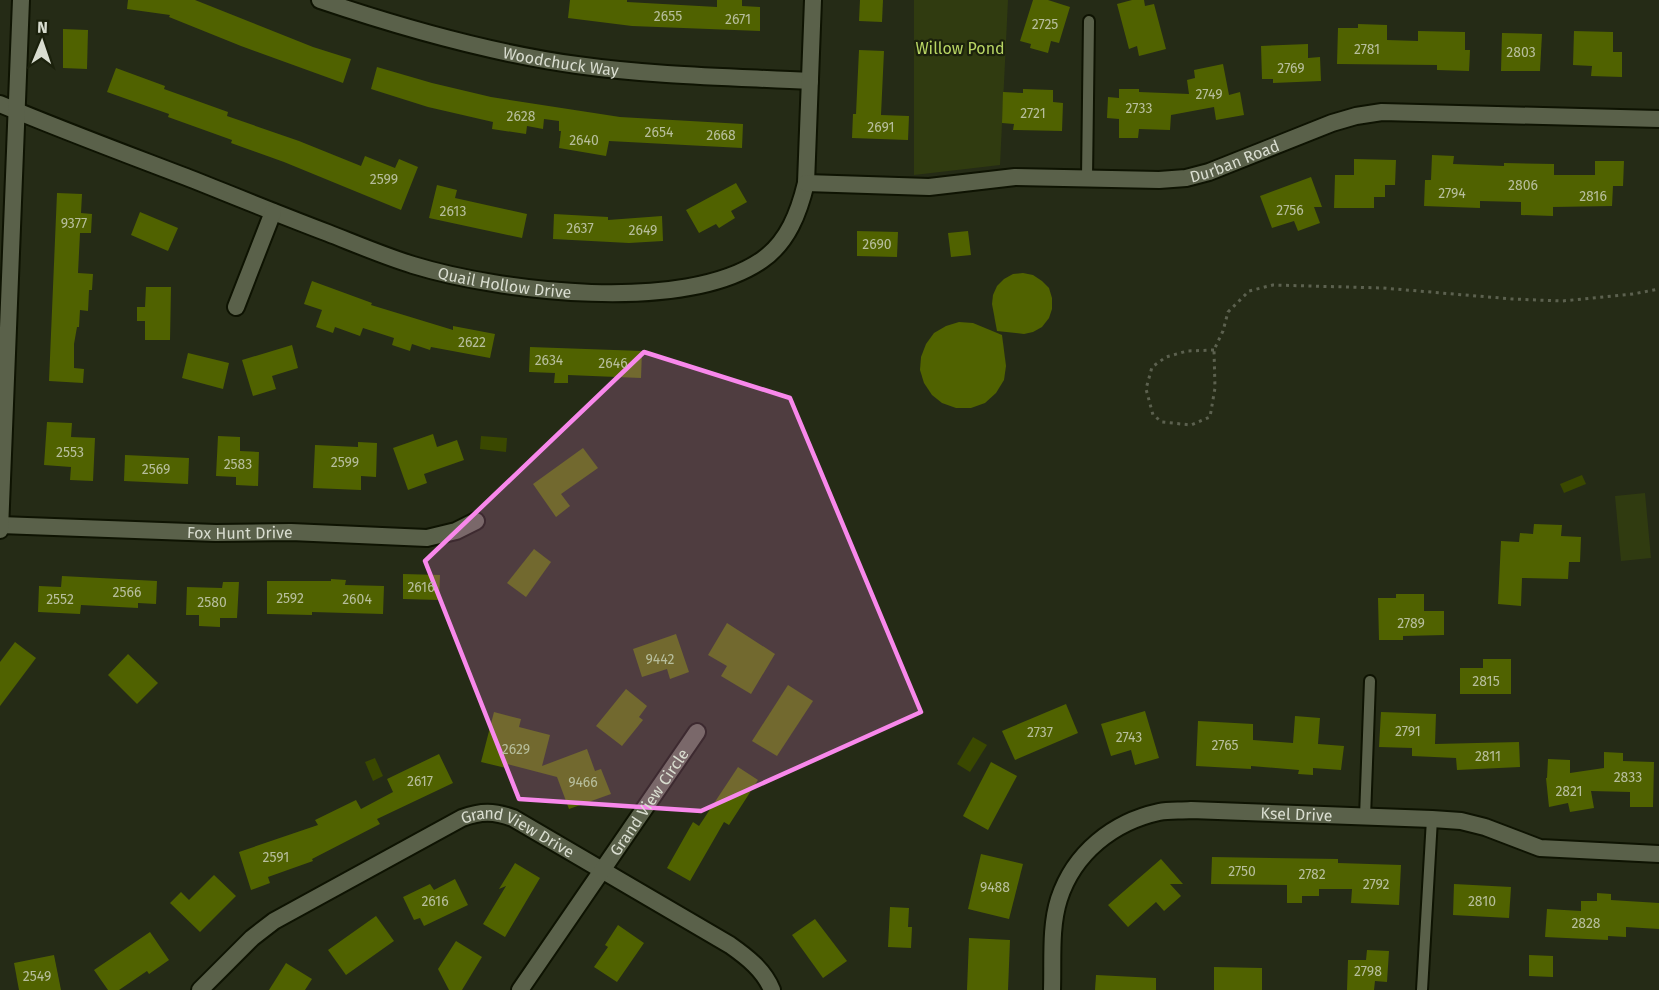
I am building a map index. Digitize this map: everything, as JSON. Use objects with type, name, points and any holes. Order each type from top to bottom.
[{"type":"street","points":[[0,530],[4,293],[21,0]]},
{"type":"street","name":"Woodchuck Way","points":[[320,0],[380,20],[446,38],[575,65],[701,77],[810,81]]},
{"type":"street","name":"Quail Hollow Drive","points":[[0,104],[403,262],[434,270],[517,287],[569,292],[622,293],[707,283],[738,274],[764,258],[785,236],[799,211],[806,183],[813,0]]},
{"type":"street","name":"Durban Road","points":[[806,183],[929,188],[1015,177],[1159,180],[1185,178],[1209,172],[1332,123],[1382,112],[1659,119]]},
{"type":"street","points":[[236,307],[273,212]]},
{"type":"street","name":"Fox Hunt Drive","points":[[0,525],[216,533],[291,532],[427,538],[456,531],[476,521]]},
{"type":"street","name":"Grand View Circle","points":[[520,990],[697,732]]},
{"type":"street","name":"Ksel Drive","points":[[1052,990],[1054,922],[1059,898],[1072,872],[1088,850],[1112,831],[1135,819],[1161,812],[1191,810],[1461,821],[1485,827],[1540,848],[1659,854]]},
{"type":"street","name":"Grand View Drive","points":[[201,990],[252,938],[274,921],[462,818],[478,812],[496,812],[513,819],[730,945],[751,961],[769,981],[772,990]]},
{"type":"lane","points":[[1087,178],[1089,21]]},
{"type":"lane","points":[[1365,818],[1370,681]]},
{"type":"lane","points":[[1422,990],[1432,819]]},
{"type":"path","points":[[1214,350],[1187,351],[1166,357],[1152,367],[1146,389],[1153,415],[1162,422],[1191,425],[1210,417],[1215,388],[1214,350],[1223,331],[1228,312],[1249,291],[1273,285],[1383,288],[1562,301],[1634,294],[1659,289]]},
{"type":"highlighted area","points":[[644,352],[790,398],[921,712],[701,811],[519,799],[425,561]]},
{"type":"green space","name":"Willow Pond","points":[[914,0],[1008,0],[1000,165],[914,175]]},
{"type":"green space","points":[[1645,493],[1651,558],[1621,561],[1615,496]]},
{"type":"shaded area","points":[[481,436],[507,438],[506,452],[480,449]]},
{"type":"shaded area","points":[[1582,475],[1586,484],[1564,493],[1560,484]]},
{"type":"shaded area","points":[[973,737],[987,745],[970,772],[957,764]]},
{"type":"shaded area","points":[[375,758],[383,776],[373,781],[365,762]]},
{"type":"building","points":[[128,0],[195,0],[313,47],[351,59],[343,83],[241,46],[169,17],[170,15],[127,9]]},
{"type":"building","points":[[570,0],[627,0],[627,2],[717,7],[717,0],[742,0],[742,6],[760,7],[760,31],[632,26],[568,18]]},
{"type":"building","points":[[860,0],[883,0],[882,22],[859,21]]},
{"type":"building","points":[[1033,0],[1048,0],[1070,7],[1059,43],[1051,41],[1048,53],[1030,48],[1031,44],[1020,41]]},
{"type":"building","points":[[1144,0],[1145,6],[1154,4],[1166,49],[1139,56],[1137,46],[1129,49],[1117,4]]},
{"type":"building","points":[[1358,24],[1387,25],[1387,40],[1418,41],[1418,31],[1465,32],[1465,50],[1470,50],[1469,71],[1437,70],[1437,65],[1337,64],[1338,28],[1358,28]]},
{"type":"building","points":[[63,29],[88,30],[87,69],[63,68]]},
{"type":"building","points":[[1574,31],[1613,32],[1613,52],[1622,52],[1622,77],[1591,76],[1592,66],[1573,65]]},
{"type":"building","points":[[1502,33],[1542,34],[1540,71],[1501,71]]},
{"type":"building","points":[[1308,44],[1308,58],[1320,57],[1321,81],[1273,83],[1273,79],[1262,79],[1261,46]]},
{"type":"building","points":[[859,50],[884,51],[881,115],[909,116],[908,140],[852,138],[853,114],[856,114]]},
{"type":"building","points":[[1223,64],[1229,95],[1240,92],[1244,115],[1216,120],[1214,107],[1171,115],[1170,130],[1139,129],[1138,138],[1119,138],[1119,119],[1107,118],[1108,97],[1119,98],[1119,89],[1189,94],[1187,80],[1195,78],[1194,70]]},
{"type":"building","points":[[377,67],[491,97],[620,117],[743,124],[742,148],[609,141],[606,156],[559,148],[561,131],[559,131],[559,121],[544,119],[543,129],[527,126],[526,134],[492,129],[493,122],[428,107],[371,89]]},
{"type":"building","points":[[116,68],[165,86],[164,89],[228,112],[227,116],[361,166],[365,156],[395,168],[399,159],[418,167],[401,210],[231,143],[232,140],[168,117],[169,114],[107,92]]},
{"type":"building","points":[[1023,89],[1053,90],[1053,102],[1063,103],[1062,131],[1013,130],[1014,124],[1002,123],[1003,92],[1023,93]]},
{"type":"building","points":[[1432,155],[1454,156],[1453,164],[1504,166],[1504,163],[1554,164],[1554,175],[1595,175],[1595,161],[1624,161],[1623,186],[1613,186],[1612,206],[1553,207],[1553,216],[1521,215],[1521,202],[1480,201],[1480,208],[1424,206],[1425,180],[1431,180]]},
{"type":"building","points":[[1354,159],[1396,160],[1395,185],[1385,185],[1385,197],[1374,197],[1374,208],[1334,208],[1335,175],[1354,175]]},
{"type":"building","points":[[1311,177],[1322,207],[1314,207],[1320,223],[1298,231],[1294,221],[1272,228],[1260,196]]},
{"type":"building","points":[[736,183],[747,202],[731,211],[735,218],[719,228],[716,224],[699,233],[686,210]]},
{"type":"building","points":[[437,185],[457,190],[455,198],[527,214],[522,238],[429,218]]},
{"type":"building","points":[[57,193],[82,194],[81,213],[92,214],[91,233],[80,233],[78,273],[93,274],[92,290],[89,290],[88,311],[80,310],[79,327],[77,327],[74,344],[74,368],[84,369],[83,383],[49,381]]},
{"type":"building","points":[[140,212],[178,228],[168,251],[131,235]]},
{"type":"building","points":[[554,214],[608,217],[608,220],[662,216],[663,241],[629,243],[553,239]]},
{"type":"building","points":[[857,231],[898,232],[897,257],[857,256]]},
{"type":"building","points":[[968,231],[971,255],[951,257],[948,233]]},
{"type":"building","points":[[1013,274],[1033,275],[1049,288],[1052,309],[1049,318],[1042,327],[1033,332],[1024,334],[997,331],[992,304],[997,286]]},
{"type":"building","points":[[312,281],[372,303],[371,305],[453,330],[453,326],[495,334],[490,358],[431,347],[430,350],[412,344],[410,351],[392,345],[394,338],[363,328],[360,336],[335,327],[333,333],[316,327],[322,310],[304,304]]},
{"type":"building","points":[[146,287],[171,287],[170,340],[145,340],[145,321],[137,321],[137,307],[145,307]]},
{"type":"building","points":[[959,322],[973,323],[1002,335],[1006,366],[1004,380],[996,393],[985,403],[971,408],[956,408],[942,403],[932,395],[924,383],[920,370],[921,357],[934,333]]},
{"type":"building","points":[[292,345],[298,368],[272,376],[276,389],[253,396],[242,360]]},
{"type":"building","points":[[530,347],[642,351],[641,378],[568,375],[568,383],[554,383],[555,373],[529,372]]},
{"type":"building","points":[[188,353],[229,363],[223,389],[182,378]]},
{"type":"building","points":[[47,422],[72,423],[71,437],[95,438],[93,481],[70,480],[71,467],[44,465]]},
{"type":"building","points":[[433,434],[437,447],[457,440],[464,460],[424,474],[427,483],[408,490],[393,448]]},
{"type":"building","points":[[218,436],[240,437],[240,451],[259,452],[258,486],[236,485],[236,477],[216,476]]},
{"type":"building","points":[[358,442],[377,443],[376,477],[361,476],[361,490],[313,488],[315,445],[358,447]]},
{"type":"building","points":[[583,448],[598,468],[561,494],[570,506],[556,517],[533,484]]},
{"type":"building","points":[[125,455],[189,458],[188,484],[124,481]]},
{"type":"building","points":[[1534,524],[1562,525],[1561,536],[1581,537],[1580,562],[1569,562],[1568,579],[1522,578],[1521,606],[1498,604],[1501,541],[1519,542],[1520,533],[1533,534]]},
{"type":"building","points":[[534,549],[551,562],[526,597],[507,583]]},
{"type":"building","points":[[403,574],[440,575],[439,600],[403,599]]},
{"type":"building","points":[[62,576],[157,581],[156,604],[138,603],[138,608],[81,605],[80,614],[38,612],[39,586],[61,587]]},
{"type":"building","points":[[331,579],[346,580],[345,585],[384,586],[383,614],[312,612],[312,615],[267,614],[267,581],[331,581]]},
{"type":"building","points":[[223,582],[239,582],[237,618],[220,618],[220,627],[199,626],[199,615],[186,615],[187,587],[222,588]]},
{"type":"building","points":[[1396,594],[1424,594],[1424,611],[1444,611],[1444,635],[1403,636],[1403,640],[1379,640],[1378,598],[1396,598]]},
{"type":"building","points":[[727,623],[775,654],[751,694],[721,676],[727,666],[708,655]]},
{"type":"building","points":[[676,634],[689,672],[670,679],[667,669],[642,677],[633,649]]},
{"type":"building","points":[[15,642],[36,658],[0,706],[0,662]]},
{"type":"building","points":[[128,654],[158,683],[137,704],[108,675]]},
{"type":"building","points":[[1483,659],[1511,659],[1511,694],[1460,694],[1460,668],[1483,668]]},
{"type":"building","points":[[788,685],[813,701],[777,756],[752,741]]},
{"type":"building","points":[[626,689],[647,706],[639,717],[643,720],[622,746],[596,726]]},
{"type":"building","points":[[1066,704],[1078,733],[1015,760],[1002,731]]},
{"type":"building","points":[[1145,711],[1159,758],[1135,765],[1131,750],[1111,756],[1101,724]]},
{"type":"building","points":[[494,712],[521,719],[519,727],[550,735],[542,766],[587,749],[595,771],[601,769],[611,794],[569,809],[557,777],[507,764],[506,768],[481,762]]},
{"type":"building","points":[[1381,712],[1436,714],[1435,744],[1519,742],[1520,767],[1457,770],[1456,758],[1412,756],[1412,748],[1379,747]]},
{"type":"building","points":[[1295,716],[1320,718],[1318,744],[1344,746],[1341,770],[1313,768],[1313,775],[1298,774],[1299,770],[1251,766],[1251,769],[1196,766],[1198,721],[1253,724],[1253,740],[1293,743]]},
{"type":"building","points":[[1604,752],[1623,753],[1623,761],[1654,762],[1653,807],[1630,807],[1630,792],[1591,791],[1594,808],[1570,812],[1568,803],[1549,807],[1546,778],[1548,759],[1570,760],[1570,773],[1604,768]]},
{"type":"building","points":[[439,754],[453,783],[377,819],[380,824],[312,859],[313,861],[268,877],[270,883],[251,890],[239,852],[318,825],[315,820],[356,800],[361,809],[393,792],[387,779]]},
{"type":"building","points":[[991,762],[1017,776],[988,830],[963,816]]},
{"type":"building","points":[[738,767],[758,780],[729,825],[724,822],[690,881],[667,868],[693,822],[699,826]]},
{"type":"building","points":[[981,854],[1023,864],[1009,919],[968,909]]},
{"type":"building","points":[[1212,857],[1338,859],[1338,863],[1401,865],[1399,905],[1351,903],[1352,889],[1319,889],[1319,896],[1302,896],[1302,903],[1287,903],[1287,885],[1211,884]]},
{"type":"building","points":[[1161,859],[1183,884],[1170,884],[1181,896],[1164,911],[1156,902],[1128,927],[1108,905]]},
{"type":"building","points":[[515,863],[540,878],[505,937],[483,924],[506,886],[499,889]]},
{"type":"building","points":[[214,875],[236,896],[200,932],[170,903],[181,892],[189,900]]},
{"type":"building","points":[[455,879],[468,905],[424,926],[420,918],[414,920],[403,897],[430,884],[434,890]]},
{"type":"building","points":[[1454,884],[1511,887],[1509,918],[1453,915]]},
{"type":"building","points":[[1597,893],[1611,894],[1611,900],[1659,903],[1659,929],[1626,927],[1626,937],[1608,936],[1608,940],[1545,937],[1547,909],[1581,911],[1581,901],[1597,901]]},
{"type":"building","points":[[890,907],[909,908],[908,927],[912,927],[911,948],[888,947]]},
{"type":"building","points":[[376,916],[394,941],[346,975],[328,950]]},
{"type":"building","points":[[815,919],[847,961],[823,978],[792,935]]},
{"type":"building","points":[[618,925],[644,943],[617,982],[594,967],[608,947],[605,945]]},
{"type":"building","points":[[150,932],[169,960],[149,974],[147,971],[119,990],[108,990],[94,970]]},
{"type":"building","points":[[969,938],[1010,940],[1008,990],[967,990]]},
{"type":"building","points":[[456,941],[482,957],[462,990],[449,990],[438,969]]},
{"type":"building","points":[[1367,950],[1389,951],[1387,982],[1375,981],[1374,990],[1347,990],[1348,960],[1366,960]]},
{"type":"building","points":[[54,955],[61,990],[19,990],[14,963]]},
{"type":"building","points":[[1529,955],[1553,956],[1553,977],[1529,976]]},
{"type":"building","points":[[286,963],[312,979],[305,990],[269,990]]},
{"type":"building","points":[[1214,967],[1262,968],[1262,990],[1214,990]]},
{"type":"building","points":[[1096,975],[1156,978],[1156,990],[1095,990]]}]
